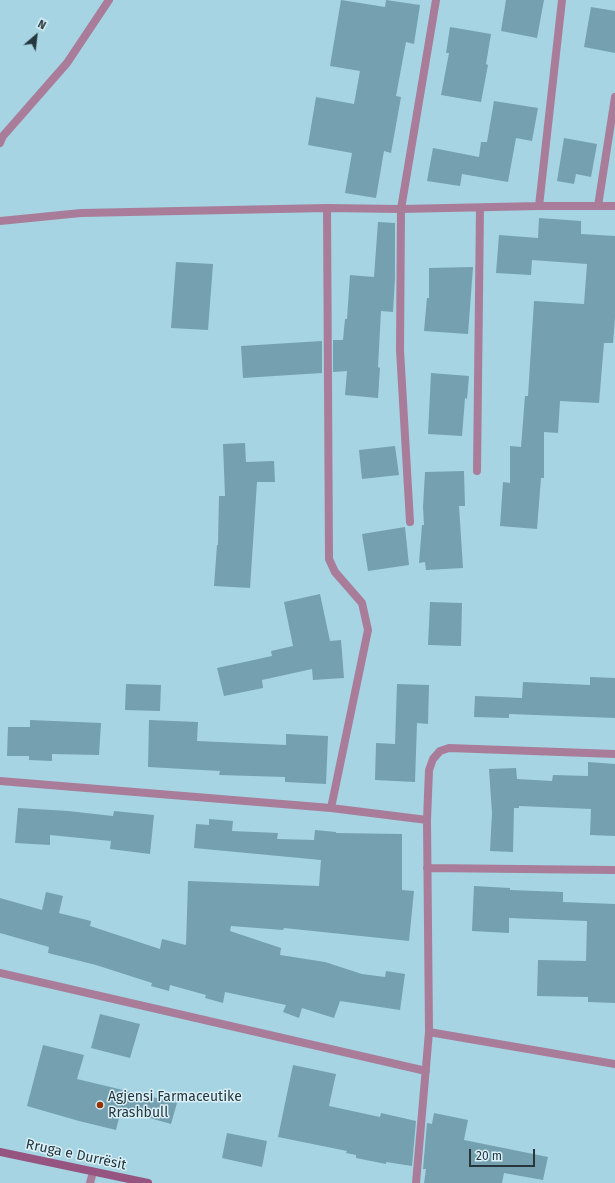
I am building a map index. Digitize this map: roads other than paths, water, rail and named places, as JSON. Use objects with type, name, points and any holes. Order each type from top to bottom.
[{"type":"main road","name":"Rruga e Durrësit","points":[[0,1152],[148,1183]]},
{"type":"street","points":[[0,143],[4,136],[67,63],[109,0]]},
{"type":"street","points":[[410,522],[400,350],[401,209],[436,0]]},
{"type":"street","points":[[539,206],[562,0]]},
{"type":"street","points":[[598,206],[615,98]]},
{"type":"street","points":[[0,220],[80,212],[327,208],[401,209],[615,206]]},
{"type":"street","points":[[327,208],[329,559],[335,572],[362,603],[368,630],[331,808]]},
{"type":"street","points":[[477,471],[480,208]]},
{"type":"street","points":[[416,1183],[429,1032],[427,820],[429,770],[433,759],[440,751],[449,748],[615,754]]},
{"type":"street","points":[[0,781],[331,808],[427,820]]},
{"type":"street","points":[[427,868],[615,870]]},
{"type":"street","points":[[0,974],[426,1071]]},
{"type":"street","points":[[429,1032],[615,1064]]},
{"type":"street","points":[[90,1183],[93,1172]]},
{"type":"place","name":"Agjensi Farmaceutike Rrashbull","points":[[100,1105]]}]
